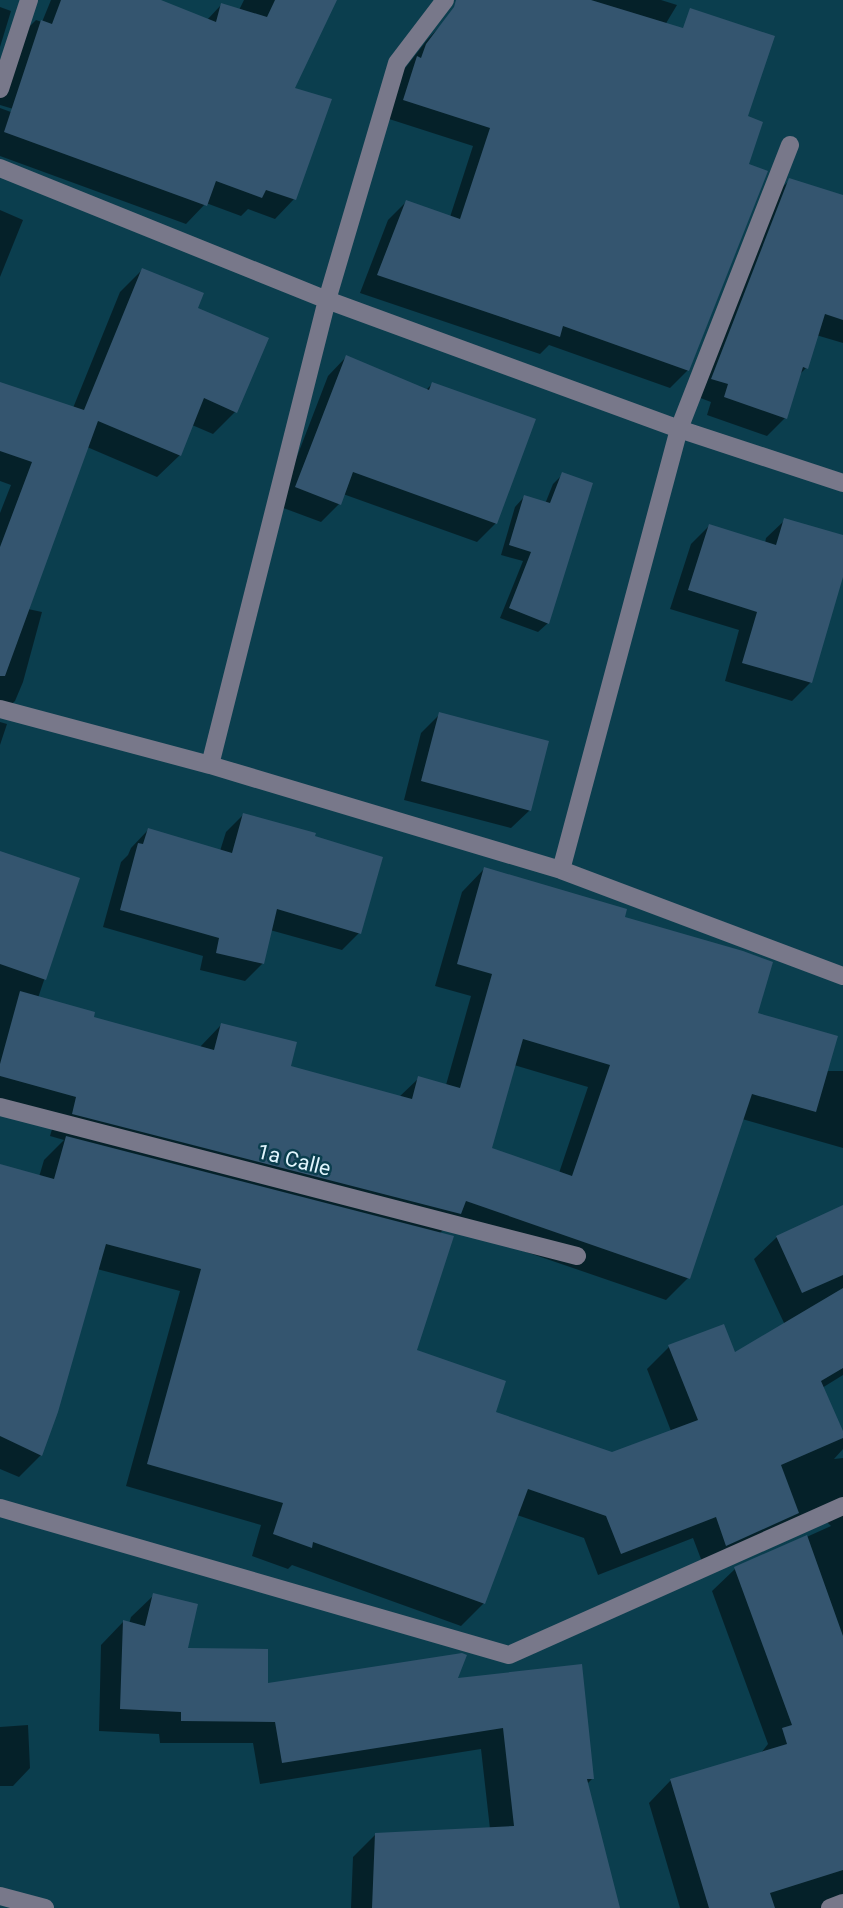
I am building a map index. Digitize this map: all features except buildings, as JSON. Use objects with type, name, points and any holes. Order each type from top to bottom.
[{"type":"street","points":[[0,89],[29,0]]},
{"type":"street","points":[[210,765],[327,300],[397,63],[445,0]]},
{"type":"street","points":[[561,870],[679,429],[790,145]]},
{"type":"street","points":[[0,168],[327,300],[679,429],[843,483]]},
{"type":"street","points":[[0,709],[210,765],[561,870],[843,975]]},
{"type":"street","name":"1a Calle","points":[[0,1107],[577,1256]]},
{"type":"street","points":[[0,1508],[509,1655],[843,1506]]},
{"type":"street","points":[[0,1896],[45,1908]]},
{"type":"street","points":[[830,1908],[843,1902]]}]
